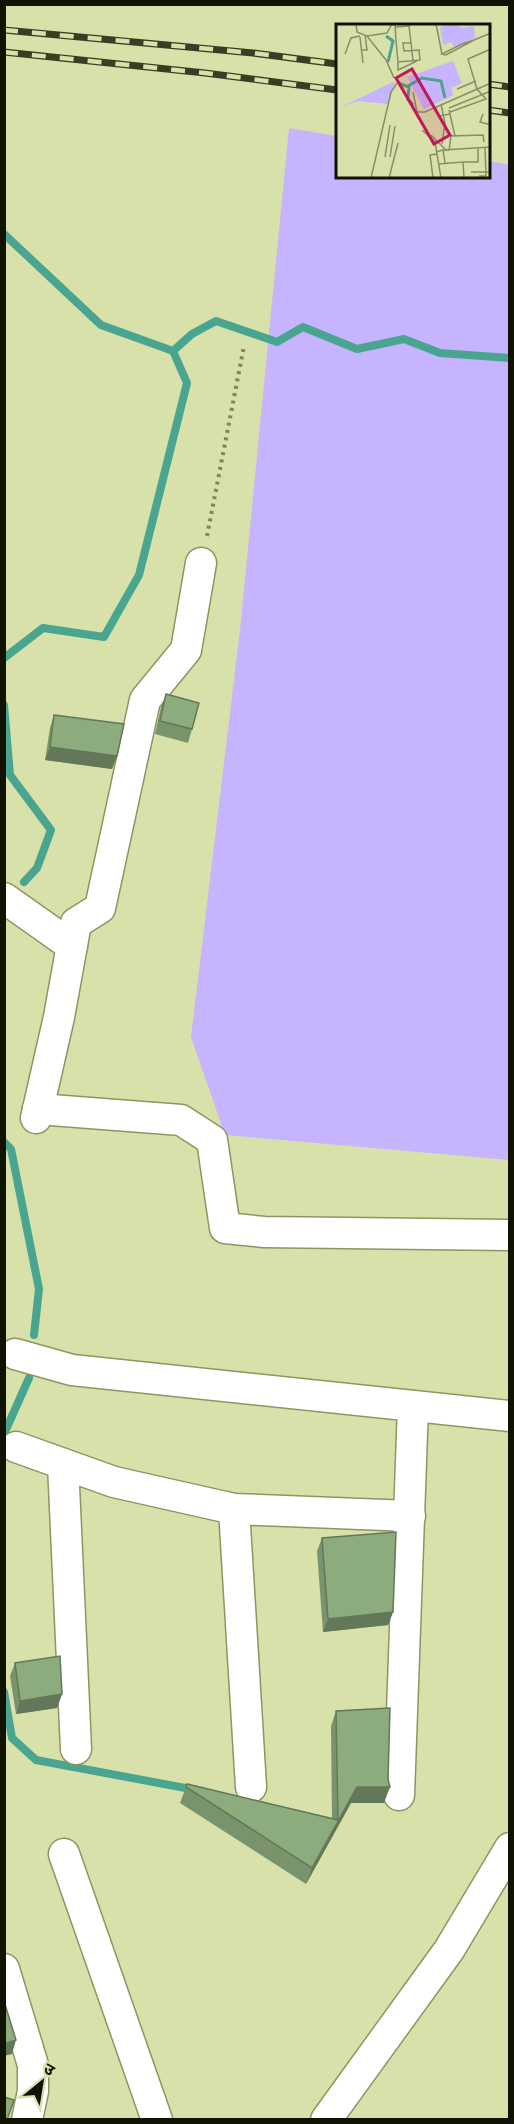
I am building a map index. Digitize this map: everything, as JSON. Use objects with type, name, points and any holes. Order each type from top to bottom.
[{"type":"street","points":[[201,563],[186,650],[145,700],[100,908],[76,923],[37,1114],[180,1120],[212,1140],[225,1228],[264,1232],[510,1235]]},
{"type":"street","points":[[4,898],[72,946]]},
{"type":"street","points":[[15,1354],[72,1370],[510,1416]]},
{"type":"street","points":[[399,1795],[413,1406]]},
{"type":"street","points":[[16,1447],[114,1482],[234,1509],[410,1516]]},
{"type":"street","points":[[63,1464],[76,1749]]},
{"type":"street","points":[[234,1509],[251,1787]]},
{"type":"street","points":[[326,2120],[449,1950],[510,1848]]},
{"type":"street","points":[[63,1854],[157,2120]]},
{"type":"street","points":[[4,1969],[33,2065],[33,2091],[27,2120]]},
{"type":"path","points":[[201,563],[244,346]]},
{"type":"shaded area","points":[[289,128],[336,136],[336,178],[490,178],[490,161],[509,165],[509,1160],[225,1135],[191,1037],[240,630]]},
{"type":"building","points":[[166,694],[199,703],[192,729],[160,721]]},
{"type":"building","points":[[54,715],[124,724],[117,756],[50,747]]},
{"type":"building","points":[[396,1532],[393,1612],[328,1619],[322,1538]]},
{"type":"building","points":[[60,1656],[62,1694],[20,1701],[15,1663]]},
{"type":"building","points":[[390,1708],[388,1779],[390,1787],[357,1787],[312,1868],[186,1787],[187,1784],[338,1820],[336,1711]]},
{"type":"building","points":[[4,2001],[16,2040],[4,2044]]},
{"type":"building","points":[[4,2097],[14,2100],[7,2120],[4,2120]]},
{"type":"waterway","points":[[4,234],[101,325],[173,351],[187,383],[139,575],[104,637],[43,628],[4,658]]},
{"type":"waterway","points":[[173,351],[192,334],[216,321],[277,342],[303,327],[357,349],[404,339],[440,353],[510,358]]},
{"type":"waterway","points":[[4,705],[10,775],[51,830],[37,868],[24,882]]},
{"type":"waterway","points":[[4,1142],[11,1149],[39,1289],[34,1335]]},
{"type":"waterway","points":[[4,1434],[29,1378]]},
{"type":"waterway","points":[[4,1692],[12,1738],[36,1760],[196,1790]]},
{"type":"railway","points":[[4,30],[253,53],[336,64]]},
{"type":"railway","points":[[4,52],[205,73],[336,90]]},
{"type":"railway","points":[[490,84],[510,87]]},
{"type":"railway","points":[[490,110],[510,113]]}]
